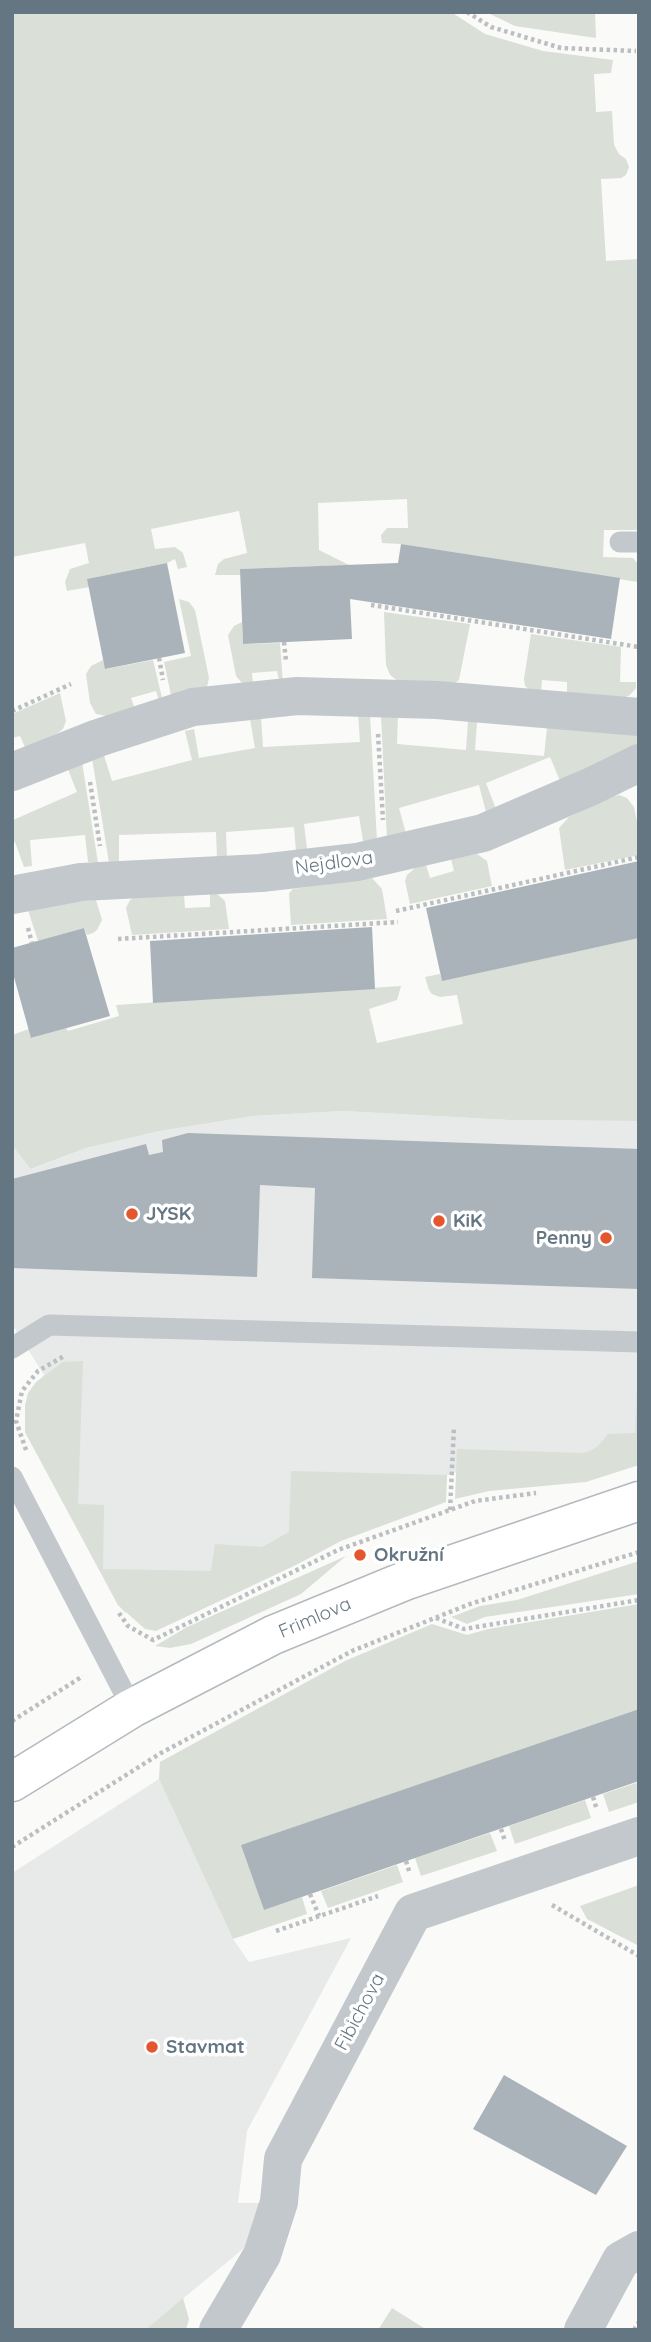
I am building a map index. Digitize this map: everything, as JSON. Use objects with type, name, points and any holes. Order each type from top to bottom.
[{"type":"main road","name":"Frimlova","points":[[12,1782],[132,1708],[215,1664],[328,1611],[407,1580],[639,1501]]},
{"type":"street","points":[[12,772],[193,707],[296,696],[437,699],[639,717]]},
{"type":"street","name":"Nejdlova","points":[[12,895],[81,882],[261,873],[357,862],[483,833],[637,769]]},
{"type":"street","name":"Fibichova","points":[[218,2330],[262,2255],[279,2202],[283,2159],[413,1913],[639,1836]]},
{"type":"street","points":[[583,2330],[621,2260],[639,2250]]},
{"type":"lane","points":[[12,1348],[49,1325],[639,1342]]},
{"type":"lane","points":[[12,1477],[132,1708]]},
{"type":"path","points":[[467,12],[491,27],[561,48],[636,51]]},
{"type":"path","points":[[371,605],[639,647]]},
{"type":"path","points":[[12,711],[71,684]]},
{"type":"path","points":[[376,698],[386,855]]},
{"type":"path","points":[[84,744],[106,881]]},
{"type":"path","points":[[396,911],[639,857]]},
{"type":"path","points":[[118,939],[398,922]]},
{"type":"path","points":[[31,1458],[16,1421],[22,1391],[47,1364],[63,1356],[73,1355]]},
{"type":"path","points":[[450,1510],[454,1427]]},
{"type":"path","points":[[117,1611],[128,1626],[153,1640],[338,1550],[475,1501],[544,1492]]},
{"type":"path","points":[[12,1847],[161,1753],[352,1651],[470,1604],[639,1552]]},
{"type":"path","points":[[436,1618],[464,1629],[639,1600]]},
{"type":"path","points":[[12,1721],[108,1661]]},
{"type":"path","points":[[509,1880],[639,1956]]},
{"type":"path","points":[[310,1894],[319,1916]]},
{"type":"path","points":[[634,2330],[639,2322]]},
{"type":"shaded area","points":[[12,12],[451,12],[485,34],[543,51],[613,60],[611,73],[594,74],[596,112],[612,111],[614,145],[629,167],[626,175],[621,178],[601,179],[606,261],[639,259],[639,530],[604,530],[603,557],[633,558],[639,565],[638,582],[382,543],[381,535],[387,528],[408,528],[407,499],[318,503],[319,550],[349,565],[241,569],[241,575],[215,575],[218,564],[224,559],[247,553],[239,511],[151,529],[155,549],[175,547],[183,553],[187,567],[178,569],[175,559],[167,563],[88,579],[89,587],[67,591],[65,582],[70,569],[89,563],[85,543],[12,557]]},
{"type":"shaded area","points":[[486,12],[595,12],[596,38],[515,26]]},
{"type":"shaded area","points":[[179,599],[189,602],[195,610],[209,678],[207,687],[172,700],[164,662],[191,656]]},
{"type":"shaded area","points":[[384,612],[470,624],[459,680],[453,684],[398,681],[390,675],[386,665]]},
{"type":"shaded area","points":[[242,622],[243,644],[280,643],[283,684],[280,685],[277,671],[252,673],[253,685],[242,683],[236,676],[228,635],[234,626]]},
{"type":"shaded area","points":[[531,634],[621,647],[620,682],[636,682],[636,688],[624,698],[567,694],[567,682],[542,680],[541,692],[532,691],[525,686],[524,679]]},
{"type":"shaded area","points":[[103,660],[106,669],[153,660],[163,702],[160,704],[156,691],[131,698],[135,709],[107,716],[96,714],[90,703],[86,674],[91,666]]},
{"type":"shaded area","points":[[60,693],[66,721],[63,729],[25,747],[20,736],[12,738],[12,714]]},
{"type":"shaded area","points":[[358,713],[370,714],[377,841],[363,841],[359,816],[304,824],[307,849],[296,852],[294,827],[226,832],[227,858],[217,858],[216,832],[119,835],[119,861],[109,863],[92,758],[103,752],[112,781],[192,760],[185,731],[194,729],[199,758],[255,748],[250,719],[261,717],[263,747],[360,742]]},
{"type":"shaded area","points":[[381,716],[398,716],[397,744],[466,750],[468,721],[477,722],[475,750],[544,756],[547,728],[639,727],[639,755],[561,783],[550,757],[486,783],[496,809],[486,812],[479,785],[399,808],[406,834],[387,839]]},
{"type":"shaded area","points":[[82,762],[98,863],[88,862],[85,835],[30,840],[32,866],[24,867],[15,842],[12,842],[12,818],[13,820],[77,792],[67,767]]},
{"type":"shaded area","points":[[619,795],[627,798],[634,807],[639,831],[639,855],[565,870],[559,828],[569,817]]},
{"type":"shaded area","points":[[477,854],[487,861],[492,886],[410,904],[405,881],[415,868],[426,865],[430,878],[454,871],[451,859]]},
{"type":"shaded area","points":[[372,878],[382,889],[387,919],[291,925],[289,893],[293,889]]},
{"type":"shaded area","points":[[210,894],[217,894],[225,901],[229,929],[132,935],[126,908],[135,897],[184,895],[185,908],[210,907]]},
{"type":"shaded area","points":[[96,900],[102,920],[93,933],[87,935],[84,928],[38,941],[26,904]]},
{"type":"shaded area","points":[[639,938],[639,1121],[509,1120],[343,1111],[253,1116],[160,1131],[86,1148],[31,1169],[12,1145],[12,1035],[29,1029],[32,1038],[66,1028],[68,1031],[119,1016],[116,1005],[401,986],[397,1000],[369,1009],[377,1043],[463,1024],[457,995],[440,997],[432,994],[425,977],[440,974],[442,980]]},
{"type":"shaded area","points":[[343,1111],[509,1120],[639,1121],[639,1442],[582,1459],[469,1468],[357,1505],[125,1613],[118,1605],[25,1432],[28,1393],[44,1375],[12,1324],[12,1145],[32,1169],[86,1148],[160,1131],[253,1116]]},
{"type":"shaded area","points":[[83,1361],[78,1504],[104,1505],[103,1569],[211,1571],[215,1544],[262,1547],[289,1532],[291,1471],[447,1475],[446,1502],[341,1541],[156,1631],[145,1629],[118,1605],[25,1432],[25,1406],[28,1393],[36,1382],[63,1362]]},
{"type":"shaded area","points":[[637,1389],[639,1465],[586,1482],[489,1491],[455,1499],[457,1449],[582,1453],[590,1451],[608,1434],[635,1433]]},
{"type":"shaded area","points":[[346,1556],[301,1594],[191,1644],[170,1648],[155,1646],[187,1627]]},
{"type":"shaded area","points":[[639,1561],[639,1594],[485,1617],[467,1624],[451,1617],[480,1606],[517,1600]]},
{"type":"shaded area","points":[[639,1604],[639,1709],[242,1845],[264,1910],[302,1897],[307,1914],[233,1939],[159,1779],[160,1762],[345,1661],[432,1624],[467,1635],[488,1629]]},
{"type":"shaded area","name":"Stavmat","points":[[159,1779],[233,1939],[249,1962],[351,1938],[247,2131],[238,2203],[260,2203],[249,2244],[145,2330],[12,2330],[12,1873]]},
{"type":"shaded area","points":[[639,1782],[639,1802],[609,1812],[603,1794]]},
{"type":"shaded area","points":[[585,1800],[591,1818],[515,1844],[509,1826]]},
{"type":"shaded area","points":[[490,1833],[497,1851],[421,1876],[415,1858]]},
{"type":"shaded area","points":[[397,1865],[403,1882],[328,1908],[321,1891]]},
{"type":"shaded area","points":[[639,1885],[639,1946],[587,1919],[580,1906]]},
{"type":"shaded area","points":[[183,2298],[189,2319],[186,2330],[145,2330]]},
{"type":"shaded area","points":[[392,2308],[427,2330],[378,2330]]},
{"type":"building","points":[[401,544],[620,578],[611,639],[350,599],[352,639],[243,644],[240,569],[398,563]]},
{"type":"building","points":[[167,563],[185,653],[105,669],[87,579]]},
{"type":"building","points":[[639,861],[639,938],[442,981],[426,908]]},
{"type":"building","points":[[372,927],[375,989],[153,1003],[150,941]]},
{"type":"building","points":[[84,928],[110,1016],[31,1038],[12,970],[12,948]]},
{"type":"building","points":[[188,1133],[639,1149],[639,1289],[312,1278],[315,1188],[260,1185],[257,1277],[12,1268],[12,1179],[146,1144],[149,1155],[163,1152],[162,1140]]},
{"type":"building","points":[[639,1709],[639,1781],[264,1910],[241,1845]]},
{"type":"building","points":[[504,2075],[627,2146],[596,2195],[473,2129]]},
{"type":"place","name":"JYSK","points":[[132,1214]]},
{"type":"place","name":"KiK","points":[[439,1221]]},
{"type":"place","name":"Penny","points":[[606,1238]]},
{"type":"place","name":"Okružní","points":[[360,1555]]},
{"type":"place","name":"Stavmat","points":[[152,2047]]}]
